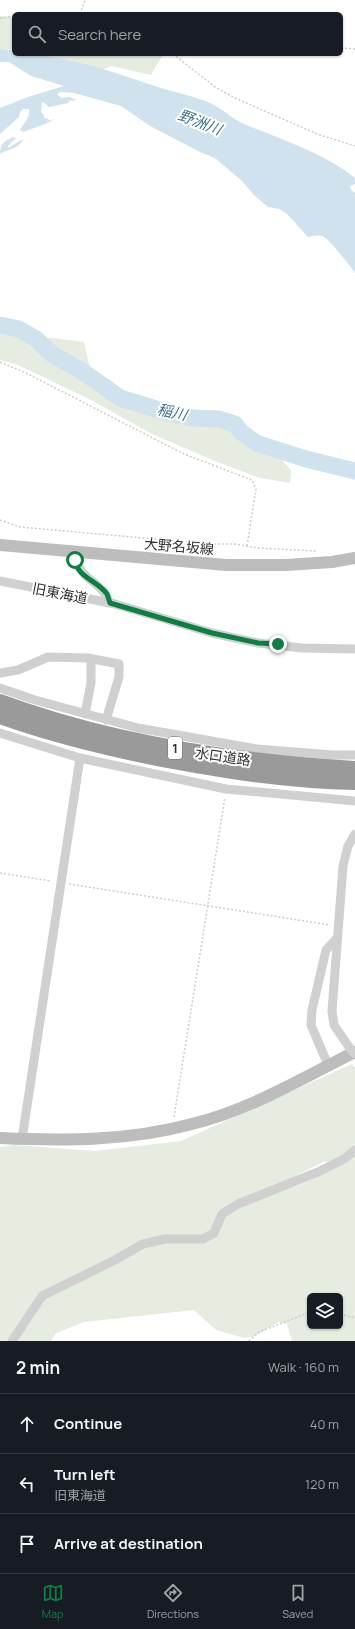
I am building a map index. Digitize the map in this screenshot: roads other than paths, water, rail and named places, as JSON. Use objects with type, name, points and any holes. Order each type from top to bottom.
[{"type":"highway","name":"水口道路","points":[[0,702],[66,724],[165,747],[219,757],[281,764],[355,769]]},
{"type":"highway","name":"水口道路","points":[[0,716],[88,743],[192,764],[276,777],[355,782]]},
{"type":"street","name":"大野名坂線","points":[[0,545],[226,565],[286,565],[332,562],[355,558]]},
{"type":"street","points":[[74,552],[76,563],[82,573],[107,594],[110,603]]},
{"type":"street","name":"旧東海道","points":[[0,581],[110,603],[212,633],[258,643],[302,648],[355,649]]},
{"type":"street","points":[[0,673],[18,670],[48,657],[91,659],[119,664],[118,677],[106,720]]},
{"type":"street","points":[[85,714],[91,683],[91,659]]},
{"type":"street","points":[[0,688],[34,700],[138,728],[257,749],[333,755],[355,754]]},
{"type":"street","points":[[0,733],[80,758],[226,789],[355,801]]},
{"type":"street","points":[[22,1139],[80,758]]},
{"type":"street","points":[[0,1138],[58,1140],[105,1139],[154,1133],[194,1124],[240,1108],[278,1091],[353,1051],[334,1025],[332,1011],[343,866],[348,846],[355,834]]},
{"type":"street","points":[[328,1065],[311,1025],[312,1010],[326,950],[337,938]]},
{"type":"street","points":[[12,1341],[42,1296],[113,1262],[143,1244],[165,1239],[203,1239],[214,1233],[222,1214],[238,1204],[318,1172],[344,1159],[355,1150]]},
{"type":"water","name":"野洲川","points":[[0,49],[12,51],[12,56],[52,57],[89,65],[198,98],[214,105],[240,122],[301,147],[330,161],[355,178],[355,184],[350,186],[351,190],[355,193],[355,273],[327,239],[320,236],[308,237],[287,214],[280,209],[268,207],[254,195],[242,181],[215,158],[200,152],[150,126],[121,106],[74,93],[60,92],[57,94],[61,98],[69,97],[77,100],[49,107],[43,102],[41,112],[44,115],[44,118],[49,119],[46,121],[55,119],[23,132],[20,130],[28,118],[29,109],[23,109],[20,112],[19,117],[0,134],[0,108],[28,97],[64,86],[31,76],[9,62],[0,62]]},
{"type":"water","points":[[13,137],[16,138],[8,146],[8,148],[23,139],[16,147],[0,154],[3,143]]},
{"type":"waterway","name":"稲川","points":[[0,325],[19,329],[36,339],[53,355],[82,371],[120,398],[169,413],[193,418],[219,419],[235,424],[241,432],[256,443],[306,459],[355,471]]}]
